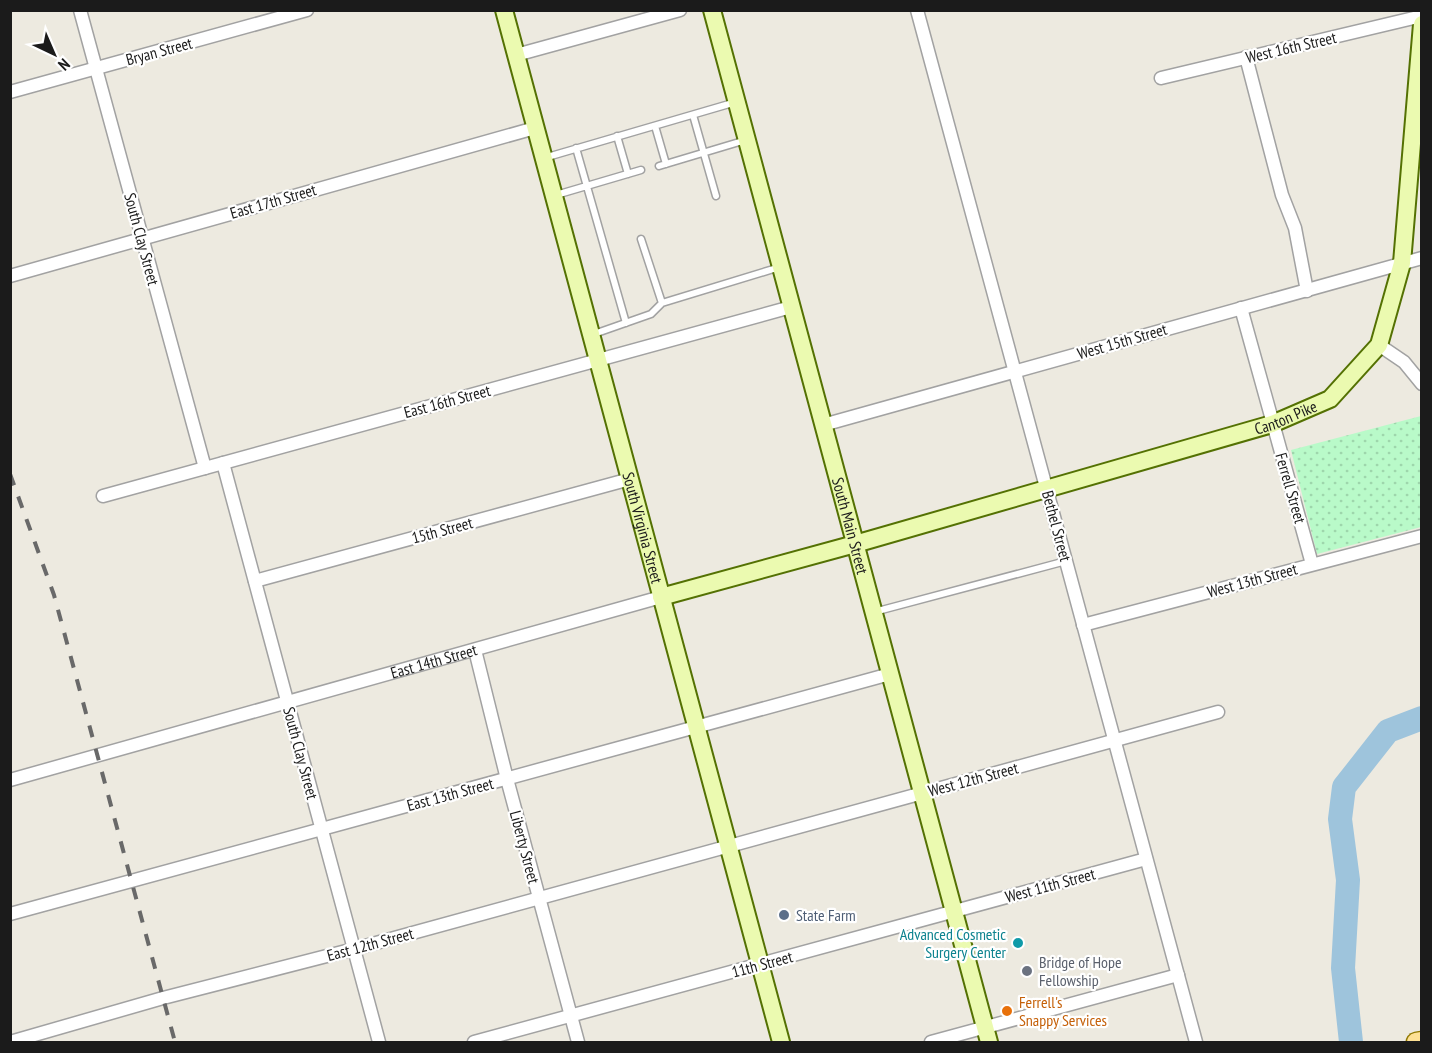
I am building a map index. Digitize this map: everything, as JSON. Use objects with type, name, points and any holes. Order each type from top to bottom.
[{"type":"main road","name":"South Virginia Street","points":[[504,10],[781,1042]]},
{"type":"main road","name":"South Main Street","points":[[712,10],[987,1035]]},
{"type":"main road","name":"Canton Pike","points":[[855,544],[1272,424],[1330,399],[1379,345],[1402,263],[1417,130],[1422,24]]},
{"type":"main road","name":"East 14th Street","points":[[661,597],[855,544]]},
{"type":"main road","points":[[1416,1042],[1422,1041]]},
{"type":"street","name":"South Clay Street","points":[[80,10],[204,468]]},
{"type":"street","name":"Bryan Street","points":[[10,92],[307,10]]},
{"type":"street","points":[[516,55],[680,10]]},
{"type":"street","name":"Bethel Street","points":[[917,10],[1196,1042]]},
{"type":"street","name":"West 16th Street","points":[[1161,78],[1422,16]]},
{"type":"street","points":[[1246,57],[1282,195],[1295,228],[1307,291]]},
{"type":"street","name":"East 17th Street","points":[[10,276],[535,128]]},
{"type":"street","name":"West 15th Street","points":[[823,425],[1422,258]]},
{"type":"street","name":"East 16th Street","points":[[103,496],[791,307]]},
{"type":"street","name":"Ferrell Street","points":[[1241,308],[1312,564]]},
{"type":"street","points":[[1379,345],[1404,362],[1422,384]]},
{"type":"street","name":"South Clay Street","points":[[223,463],[380,1042]]},
{"type":"street","name":"15th Street","points":[[255,581],[630,479]]},
{"type":"street","name":"West 13th Street","points":[[1083,625],[1422,536]]},
{"type":"street","name":"East 14th Street","points":[[10,780],[661,597]]},
{"type":"street","name":"Liberty Street","points":[[475,650],[507,779],[578,1042]]},
{"type":"street","name":"East 13th Street","points":[[10,914],[890,674]]},
{"type":"street","name":"West 12th Street","points":[[729,846],[1218,712]]},
{"type":"street","name":"East 12th Street","points":[[10,1042],[163,998],[354,949],[729,846]]},
{"type":"street","name":"West 11th Street","points":[[954,912],[1146,859]]},
{"type":"street","name":"11th Street","points":[[474,1042],[954,912]]},
{"type":"street","points":[[931,1042],[987,1035],[1178,975]]},
{"type":"lane","points":[[544,158],[736,102]]},
{"type":"lane","points":[[693,115],[716,195]]},
{"type":"lane","points":[[655,126],[663,165],[747,140]]},
{"type":"lane","points":[[617,136],[628,174]]},
{"type":"lane","points":[[576,148],[626,322]]},
{"type":"lane","points":[[554,196],[641,170]]},
{"type":"lane","points":[[641,239],[662,303]]},
{"type":"lane","points":[[591,335],[651,314],[662,303],[780,267]]},
{"type":"lane","points":[[873,612],[1066,561]]},
{"type":"green space","points":[[1421,416],[1421,527],[1317,554],[1291,450]]},
{"type":"waterway","points":[[1351,1042],[1343,968],[1348,880],[1340,819],[1344,787],[1388,731],[1422,718]]},
{"type":"railway","points":[[10,474],[54,595],[175,1042]]},
{"type":"place","name":"State Farm","points":[[784,915]]},
{"type":"place","name":"Advanced Cosmetic Surgery Center","points":[[1018,943]]},
{"type":"place","name":"Bridge of Hope Fellowship","points":[[1027,971]]},
{"type":"place","name":"Ferrell's Snappy Services","points":[[1007,1011]]}]
